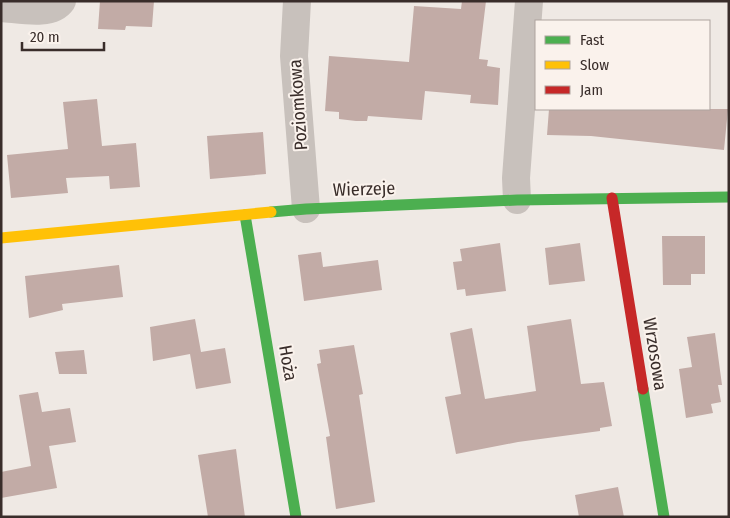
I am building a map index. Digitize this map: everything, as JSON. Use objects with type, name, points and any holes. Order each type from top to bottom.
[{"type":"street","points":[[1,8],[46,11],[55,9],[62,1]]},
{"type":"street","name":"Poziomkowa","points":[[297,1],[294,56],[306,209]]},
{"type":"street","points":[[517,200],[516,178],[529,1]]},
{"type":"street","name":"Wierzeje","points":[[1,238],[306,209],[517,200],[729,197]]},
{"type":"street","name":"Wrzosowa","points":[[612,198],[664,517]]},
{"type":"street","name":"Hoża","points":[[245,215],[296,517]]},
{"type":"building","points":[[100,1],[154,1],[152,27],[126,26],[125,30],[98,29]]},
{"type":"building","points":[[462,1],[486,1],[479,59],[488,60],[487,66],[500,68],[498,105],[470,103],[471,95],[425,91],[422,120],[368,116],[367,121],[356,121],[339,119],[339,112],[325,111],[329,56],[409,62],[414,6],[461,9]]},
{"type":"building","points":[[97,99],[102,146],[136,143],[140,187],[110,189],[109,176],[66,178],[68,193],[11,198],[7,155],[68,149],[63,102]]},
{"type":"building","points":[[728,109],[724,150],[591,136],[547,135],[549,110]]},
{"type":"building","points":[[263,132],[266,174],[210,179],[207,136]]},
{"type":"building","points":[[662,236],[705,236],[705,274],[691,274],[691,285],[663,285]]},
{"type":"building","points":[[500,243],[506,291],[466,296],[465,289],[457,290],[453,262],[462,261],[460,249]]},
{"type":"building","points":[[580,243],[585,281],[549,285],[545,248]]},
{"type":"building","points":[[321,252],[323,267],[378,260],[382,290],[304,301],[298,255]]},
{"type":"building","points":[[119,265],[123,297],[62,304],[63,310],[29,318],[25,276]]},
{"type":"building","points":[[195,319],[201,352],[225,348],[231,383],[196,389],[190,354],[153,361],[150,327]]},
{"type":"building","points":[[571,319],[581,384],[604,382],[612,426],[600,428],[600,431],[518,442],[456,454],[445,397],[461,394],[450,333],[472,328],[485,399],[536,391],[527,326]]},
{"type":"building","points":[[715,333],[722,385],[718,385],[721,402],[711,404],[713,413],[686,418],[679,369],[692,367],[687,337]]},
{"type":"building","points":[[354,345],[363,394],[359,395],[375,502],[336,509],[326,437],[330,436],[317,364],[321,363],[319,350]]},
{"type":"building","points":[[84,350],[87,374],[59,374],[55,352]]},
{"type":"building","points":[[38,392],[42,412],[70,408],[76,442],[49,446],[57,488],[1,498],[1,472],[31,466],[19,395]]},
{"type":"building","points":[[236,449],[245,517],[208,517],[198,455]]},
{"type":"building","points":[[618,487],[624,517],[579,517],[575,495]]},
{"type":"traffic: fast","points":[[271,212],[517,200],[729,197]]},
{"type":"traffic: fast","points":[[245,215],[296,517]]},
{"type":"traffic: fast","points":[[643,389],[664,517]]},
{"type":"traffic: slow","points":[[1,238],[271,212]]},
{"type":"traffic: jam","points":[[612,198],[643,389]]}]
